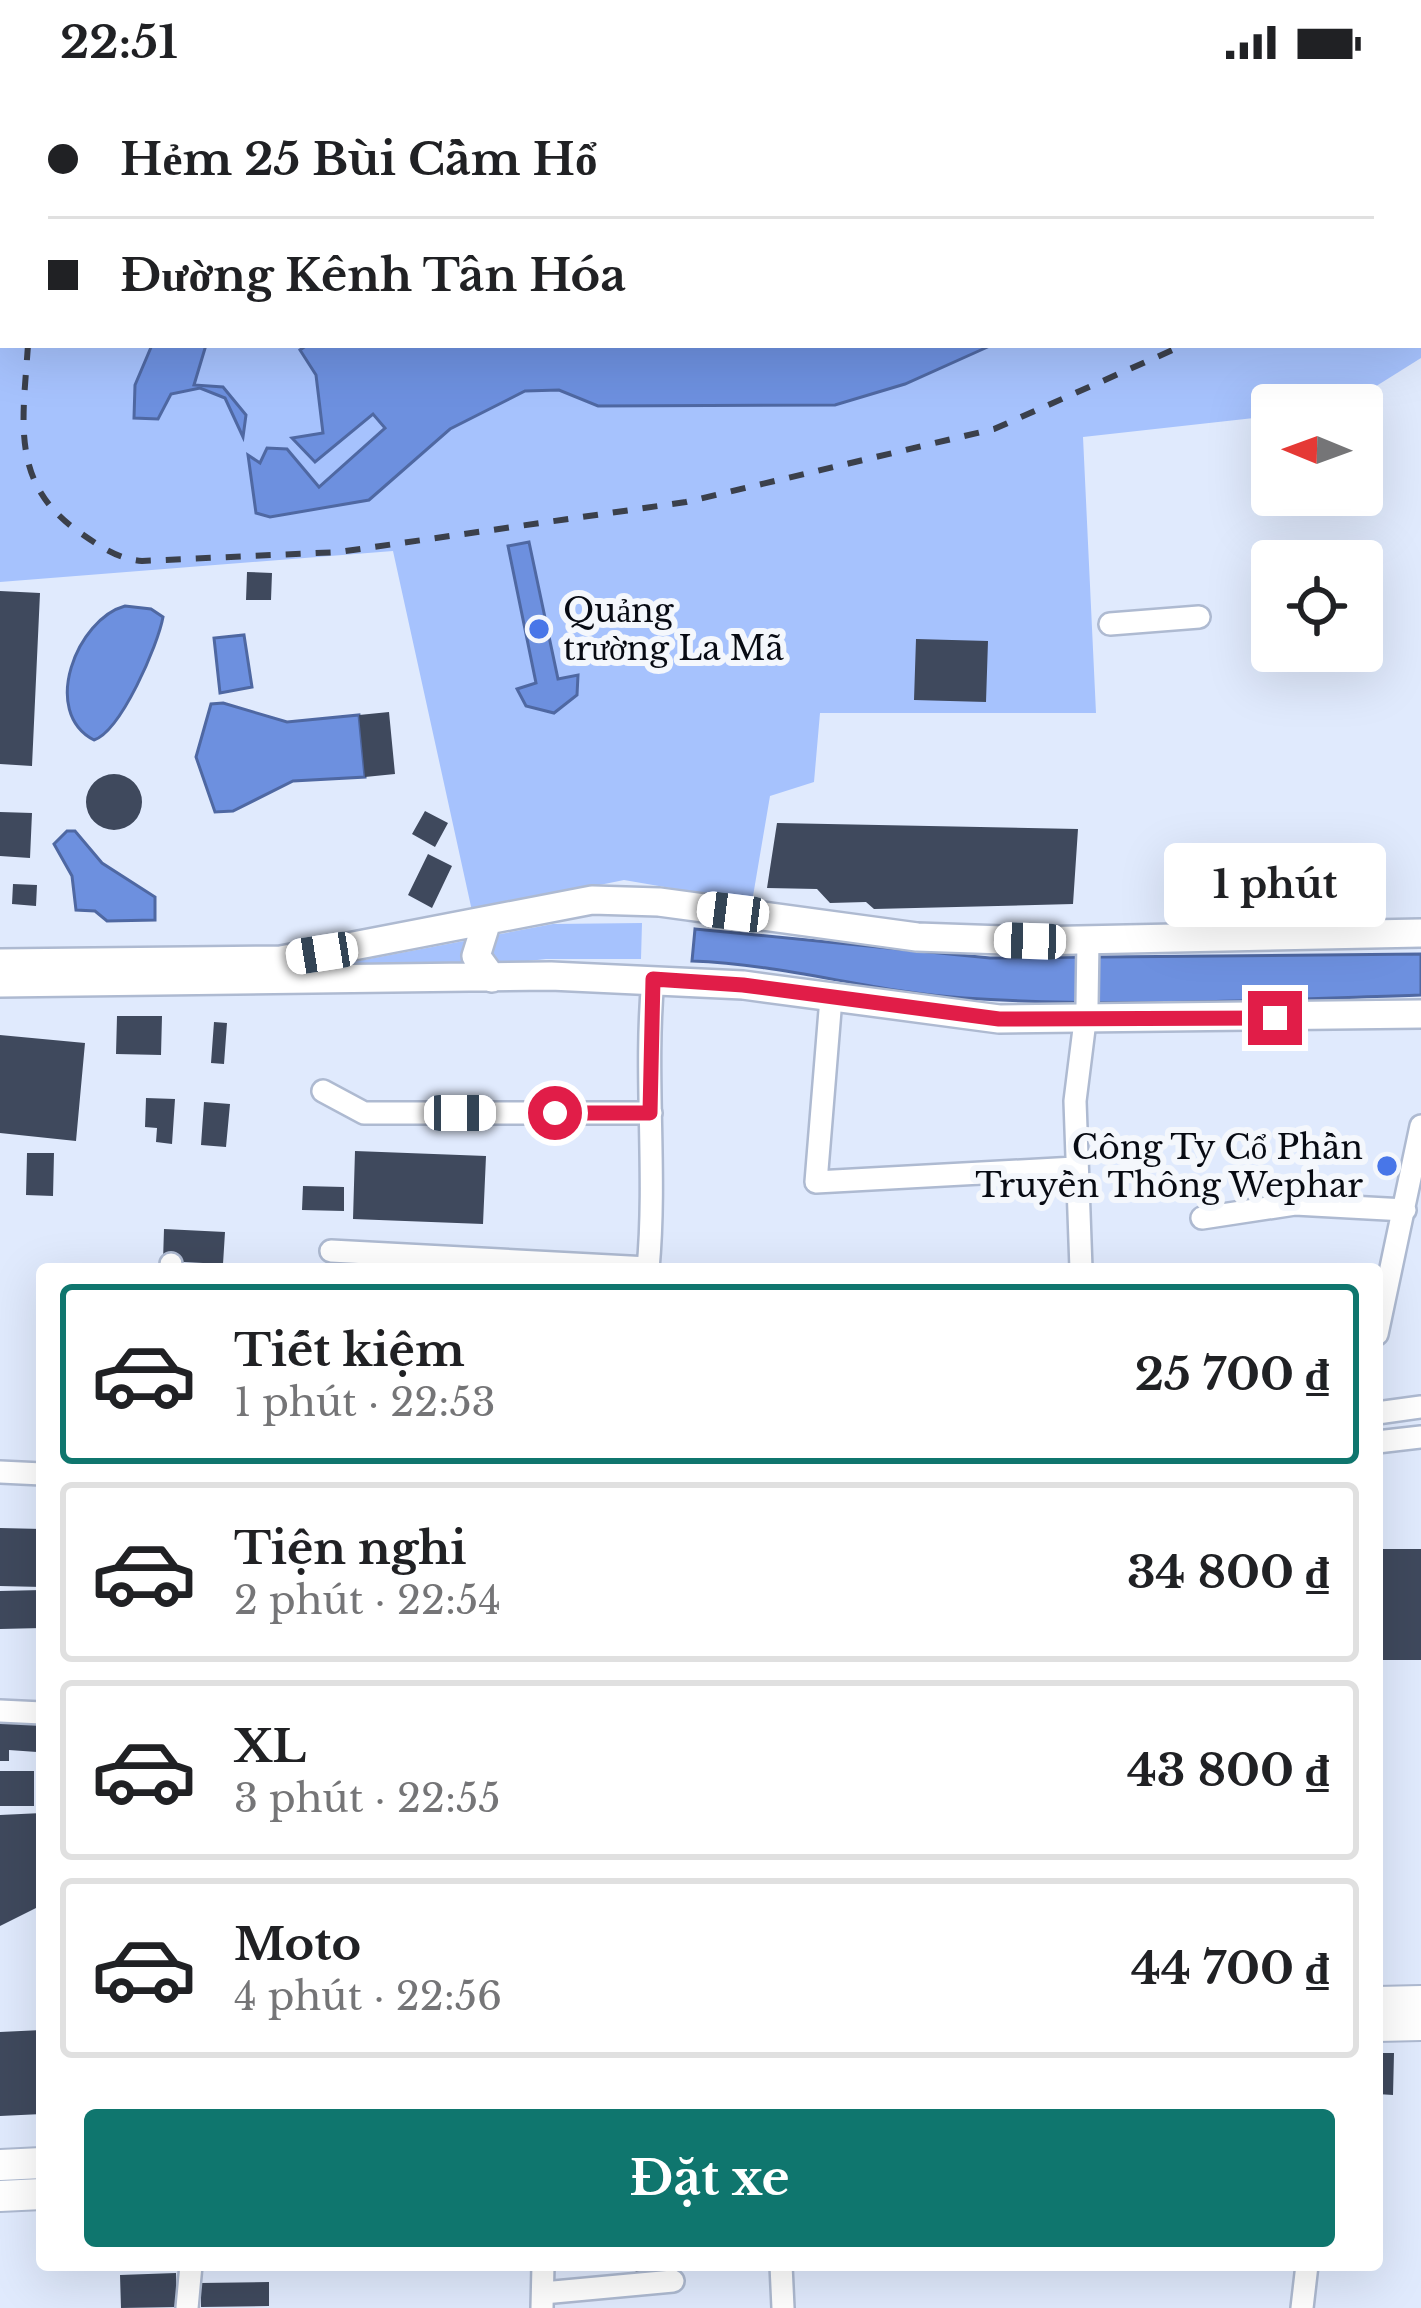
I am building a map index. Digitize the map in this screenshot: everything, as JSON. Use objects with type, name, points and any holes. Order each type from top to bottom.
[{"type":"main road","points":[[1383,2002],[1421,2001]]},
{"type":"main road","points":[[1383,2026],[1421,2025]]},
{"type":"main road","points":[[0,2165],[36,2163]]},
{"type":"main road","points":[[0,2196],[36,2194]]},
{"type":"street","points":[[1110,624],[1199,617]]},
{"type":"street","points":[[0,963],[280,960],[592,900],[659,902],[917,937],[1088,948],[1421,933]]},
{"type":"street","points":[[487,921],[476,956],[492,978]]},
{"type":"street","points":[[1081,1263],[1075,1101],[1087,1014],[1088,948]]},
{"type":"street","points":[[648,1263],[655,1186],[650,1113],[653,979]]},
{"type":"street","points":[[0,983],[653,979],[976,1017],[1421,1015]]},
{"type":"street","points":[[831,998],[817,1182],[1075,1168]]},
{"type":"street","points":[[323,1091],[364,1113],[650,1113]]},
{"type":"street","points":[[1383,1308],[1421,1126]]},
{"type":"street","points":[[1202,1218],[1295,1204],[1406,1210]]},
{"type":"street","points":[[331,1251],[555,1263]]},
{"type":"street","points":[[1383,1412],[1421,1407]]},
{"type":"street","points":[[1383,1441],[1421,1437]]},
{"type":"street","points":[[0,1472],[36,1474]]},
{"type":"street","points":[[0,1711],[36,1713]]},
{"type":"street","points":[[187,2308],[190,2271]]},
{"type":"street","points":[[543,2271],[542,2301],[674,2281]]},
{"type":"street","points":[[781,2271],[783,2308]]},
{"type":"street","points":[[1302,2308],[1306,2271]]},
{"type":"shaded area","points":[[0,348],[1421,348],[1421,358],[1380,384],[1251,384],[1251,418],[1083,437],[1096,713],[820,713],[814,782],[770,796],[752,902],[624,880],[472,911],[393,551],[0,582]]},
{"type":"shaded area","points":[[151,348],[205,348],[194,385],[223,387],[246,415],[243,437],[225,398],[200,388],[171,394],[158,419],[134,418],[135,385]]},
{"type":"shaded area","points":[[985,348],[905,384],[835,405],[598,406],[559,390],[525,391],[450,429],[369,500],[270,517],[256,513],[248,455],[260,463],[267,448],[287,449],[319,487],[385,428],[373,414],[315,462],[292,438],[323,433],[316,375],[300,350]]},
{"type":"shaded area","points":[[529,542],[558,679],[578,675],[577,695],[554,713],[526,706],[517,689],[536,683],[508,546]]},
{"type":"shaded area","points":[[125,606],[151,609],[163,617],[126,705],[94,740],[78,727],[69,709],[71,667],[92,628]]},
{"type":"shaded area","points":[[244,635],[252,687],[220,693],[214,638]]},
{"type":"shaded area","points":[[223,703],[287,722],[359,715],[365,777],[293,781],[233,811],[215,812],[196,757],[211,704]]},
{"type":"shaded area","points":[[67,831],[75,831],[102,863],[155,897],[155,920],[107,921],[95,911],[76,910],[72,876],[54,844]]},
{"type":"shaded area","points":[[642,923],[641,959],[546,959],[370,979],[316,969],[553,924]]},
{"type":"shaded area","points":[[695,929],[990,958],[1421,954],[1421,995],[1135,1003],[964,998],[692,961]]},
{"type":"building","points":[[247,572],[272,573],[271,600],[246,600]]},
{"type":"building","points":[[0,591],[40,593],[32,766],[0,764]]},
{"type":"building","points":[[916,639],[988,641],[986,702],[914,700]]},
{"type":"building","points":[[389,712],[395,774],[365,777],[359,715]]},
{"type":"building","points":[[114,774],[134,782],[142,802],[134,822],[114,830],[94,822],[86,802],[94,782]]},
{"type":"building","points":[[425,811],[448,823],[435,847],[412,834]]},
{"type":"building","points":[[0,812],[32,813],[30,858],[0,856]]},
{"type":"building","points":[[777,823],[1078,829],[1073,904],[874,909],[866,902],[830,903],[817,889],[767,888]]},
{"type":"building","points":[[428,854],[452,866],[432,908],[408,895]]},
{"type":"building","points":[[13,884],[37,885],[36,906],[12,904]]},
{"type":"building","points":[[117,1016],[162,1016],[161,1055],[116,1054]]},
{"type":"building","points":[[214,1022],[227,1023],[224,1064],[211,1063]]},
{"type":"building","points":[[0,1035],[85,1043],[76,1141],[0,1133]]},
{"type":"building","points":[[146,1098],[175,1099],[172,1144],[156,1142],[157,1128],[145,1127]]},
{"type":"building","points":[[204,1102],[230,1104],[226,1147],[201,1145]]},
{"type":"building","points":[[355,1151],[486,1156],[483,1224],[353,1219]]},
{"type":"building","points":[[27,1153],[54,1153],[53,1196],[26,1195]]},
{"type":"building","points":[[303,1186],[344,1187],[344,1211],[302,1210]]},
{"type":"building","points":[[164,1229],[225,1232],[223,1263],[163,1261]]},
{"type":"building","points":[[0,1528],[36,1529],[36,1587],[0,1586]]},
{"type":"building","points":[[1383,1549],[1421,1549],[1421,1660],[1383,1660]]},
{"type":"building","points":[[36,1590],[36,1628],[0,1629],[0,1591]]},
{"type":"building","points":[[0,1721],[36,1723],[36,1752],[9,1750],[9,1761],[0,1761]]},
{"type":"building","points":[[0,1771],[34,1771],[34,1806],[0,1806]]},
{"type":"building","points":[[36,1813],[36,1908],[0,1926],[0,1815]]},
{"type":"building","points":[[36,2030],[36,2114],[0,2116],[0,2032]]},
{"type":"building","points":[[1383,2053],[1394,2053],[1393,2095],[1383,2094]]},
{"type":"building","points":[[636,2271],[682,2271],[636,2275]]},
{"type":"building","points":[[176,2273],[177,2307],[121,2308],[120,2275]]},
{"type":"building","points":[[269,2282],[269,2306],[201,2307],[201,2283]]},
{"type":"railway","points":[[28,348],[26,450],[42,495],[89,539],[117,555],[142,561],[339,552],[686,502],[994,429],[1177,348]]},
{"type":"place","name":"Quảng trường La Mã","points":[[539,629]]},
{"type":"place","name":"Công Ty Cổ Phần Truyền Thông Wephar","points":[[1387,1166]]},
{"type":"route","points":[[555,1113],[650,1113],[648,1034],[653,979],[743,985],[999,1019],[1275,1018]]}]
